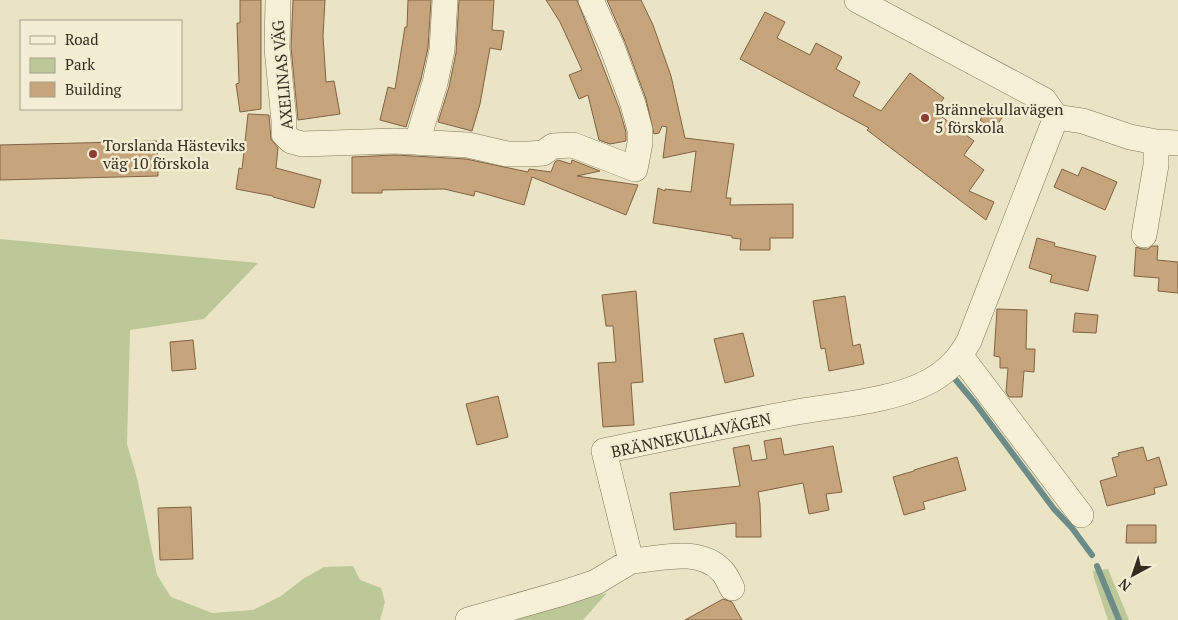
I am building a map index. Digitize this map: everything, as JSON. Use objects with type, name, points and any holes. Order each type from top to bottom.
[{"type":"street","name":"AXELINAS VÄG","points":[[278,0],[277,48],[284,134],[291,141],[302,144],[381,140],[468,144],[507,154],[543,153],[554,146],[573,145],[635,169],[640,143],[640,130],[633,104],[612,47],[591,0]]},
{"type":"street","points":[[417,142],[442,50],[445,0]]},
{"type":"street","points":[[857,0],[1044,100],[1056,117],[1082,121],[1130,137],[1167,143],[1156,165],[1144,235]]},
{"type":"street","name":"BRÄNNEKULLAVÄGEN","points":[[630,561],[604,452],[735,423],[865,401],[929,382],[947,370],[959,358],[969,341],[1056,117]]},
{"type":"street","points":[[959,358],[966,363],[1081,515]]},
{"type":"street","points":[[468,620],[596,582],[630,561],[693,556],[704,559],[722,571],[732,588]]},
{"type":"green space","points":[[0,239],[258,263],[204,319],[130,330],[127,444],[137,478],[157,575],[171,597],[212,613],[253,610],[281,596],[303,579],[324,567],[353,566],[360,580],[381,588],[385,602],[380,620],[0,620]]},
{"type":"green space","points":[[1108,569],[1129,620],[1108,620],[1093,571]]},
{"type":"green space","points":[[607,593],[583,620],[493,620]]},
{"type":"building","points":[[240,0],[261,0],[261,109],[240,112],[236,84],[239,83],[237,23],[240,23]]},
{"type":"building","points":[[293,0],[325,0],[323,36],[326,82],[334,81],[340,114],[298,120],[291,47]]},
{"type":"building","points":[[408,0],[431,0],[428,48],[421,79],[406,127],[380,120],[388,87],[395,89],[405,27],[407,27]]},
{"type":"building","points":[[459,0],[494,0],[492,30],[504,31],[501,50],[490,48],[480,104],[472,131],[438,122],[449,87],[456,53]]},
{"type":"building","points":[[546,0],[577,0],[619,108],[626,132],[626,141],[610,144],[599,140],[588,95],[579,99],[569,75],[582,70],[560,22]]},
{"type":"building","points":[[607,0],[641,0],[653,25],[671,76],[685,138],[734,144],[726,198],[731,198],[730,205],[793,204],[793,238],[770,238],[770,250],[740,250],[741,239],[732,238],[732,236],[653,223],[658,188],[665,191],[665,189],[691,192],[696,151],[663,158],[667,127],[662,126],[659,133],[654,134],[646,99]]},
{"type":"building","points":[[765,12],[785,22],[777,38],[810,55],[816,43],[842,57],[836,69],[860,82],[853,96],[881,111],[910,73],[944,98],[934,111],[974,141],[964,155],[984,170],[969,191],[994,202],[986,220],[867,130],[869,128],[740,59]]},
{"type":"building","points":[[991,104],[1005,113],[994,130],[980,120]]},
{"type":"building","points":[[248,114],[269,115],[271,139],[278,148],[276,168],[321,180],[314,208],[273,196],[236,189],[239,168],[242,169]]},
{"type":"building","points":[[157,141],[158,176],[0,180],[0,145]]},
{"type":"building","points":[[395,155],[466,159],[528,172],[529,169],[551,172],[555,162],[558,160],[571,164],[572,160],[600,171],[577,176],[638,185],[626,215],[532,177],[524,205],[475,191],[474,196],[444,189],[382,190],[382,193],[352,193],[352,157]]},
{"type":"building","points":[[1082,167],[1117,182],[1105,210],[1054,187],[1062,169],[1078,176]]},
{"type":"building","points":[[1037,238],[1055,243],[1054,246],[1096,256],[1088,291],[1050,282],[1052,275],[1029,268]]},
{"type":"building","points":[[1152,246],[1158,246],[1157,260],[1178,262],[1178,293],[1158,291],[1159,278],[1134,276],[1136,247],[1148,249]]},
{"type":"building","points":[[636,291],[643,382],[631,383],[634,425],[603,427],[598,363],[616,362],[613,326],[606,326],[602,295]]},
{"type":"building","points":[[845,296],[853,346],[860,344],[864,364],[829,371],[825,348],[821,349],[813,301]]},
{"type":"building","points":[[997,309],[1027,310],[1026,349],[1035,349],[1034,372],[1024,371],[1022,397],[1009,397],[1006,392],[1008,368],[1000,368],[1000,357],[994,356]]},
{"type":"building","points":[[1075,313],[1098,315],[1096,333],[1073,332]]},
{"type":"building","points":[[743,333],[754,376],[725,383],[714,339]]},
{"type":"building","points":[[193,340],[196,369],[172,371],[170,342]]},
{"type":"building","points":[[498,396],[508,437],[477,445],[466,404]]},
{"type":"building","points":[[781,438],[784,455],[833,446],[842,492],[826,494],[829,510],[809,514],[803,483],[758,492],[761,537],[736,537],[736,523],[674,530],[670,493],[740,486],[733,448],[749,445],[752,461],[767,459],[764,441]]},
{"type":"building","points":[[1143,447],[1147,461],[1159,457],[1167,485],[1154,488],[1155,494],[1107,506],[1100,481],[1117,476],[1112,458],[1119,456],[1118,453]]},
{"type":"building","points":[[957,457],[966,490],[923,502],[925,509],[904,515],[893,477]]},
{"type":"building","points":[[191,507],[193,559],[160,560],[158,508]]},
{"type":"building","points":[[1127,525],[1156,525],[1156,543],[1126,543]]},
{"type":"building","points":[[723,599],[732,602],[742,620],[685,620]]},
{"type":"waterway","points":[[955,379],[1054,509],[1072,528],[1092,555]]},
{"type":"waterway","points":[[1097,566],[1119,620]]},
{"type":"place","name":"Brännekullavägen 5 förskola","points":[[925,118]]},
{"type":"place","name":"Torslanda Hästeviks väg 10 förskola","points":[[93,154]]}]
